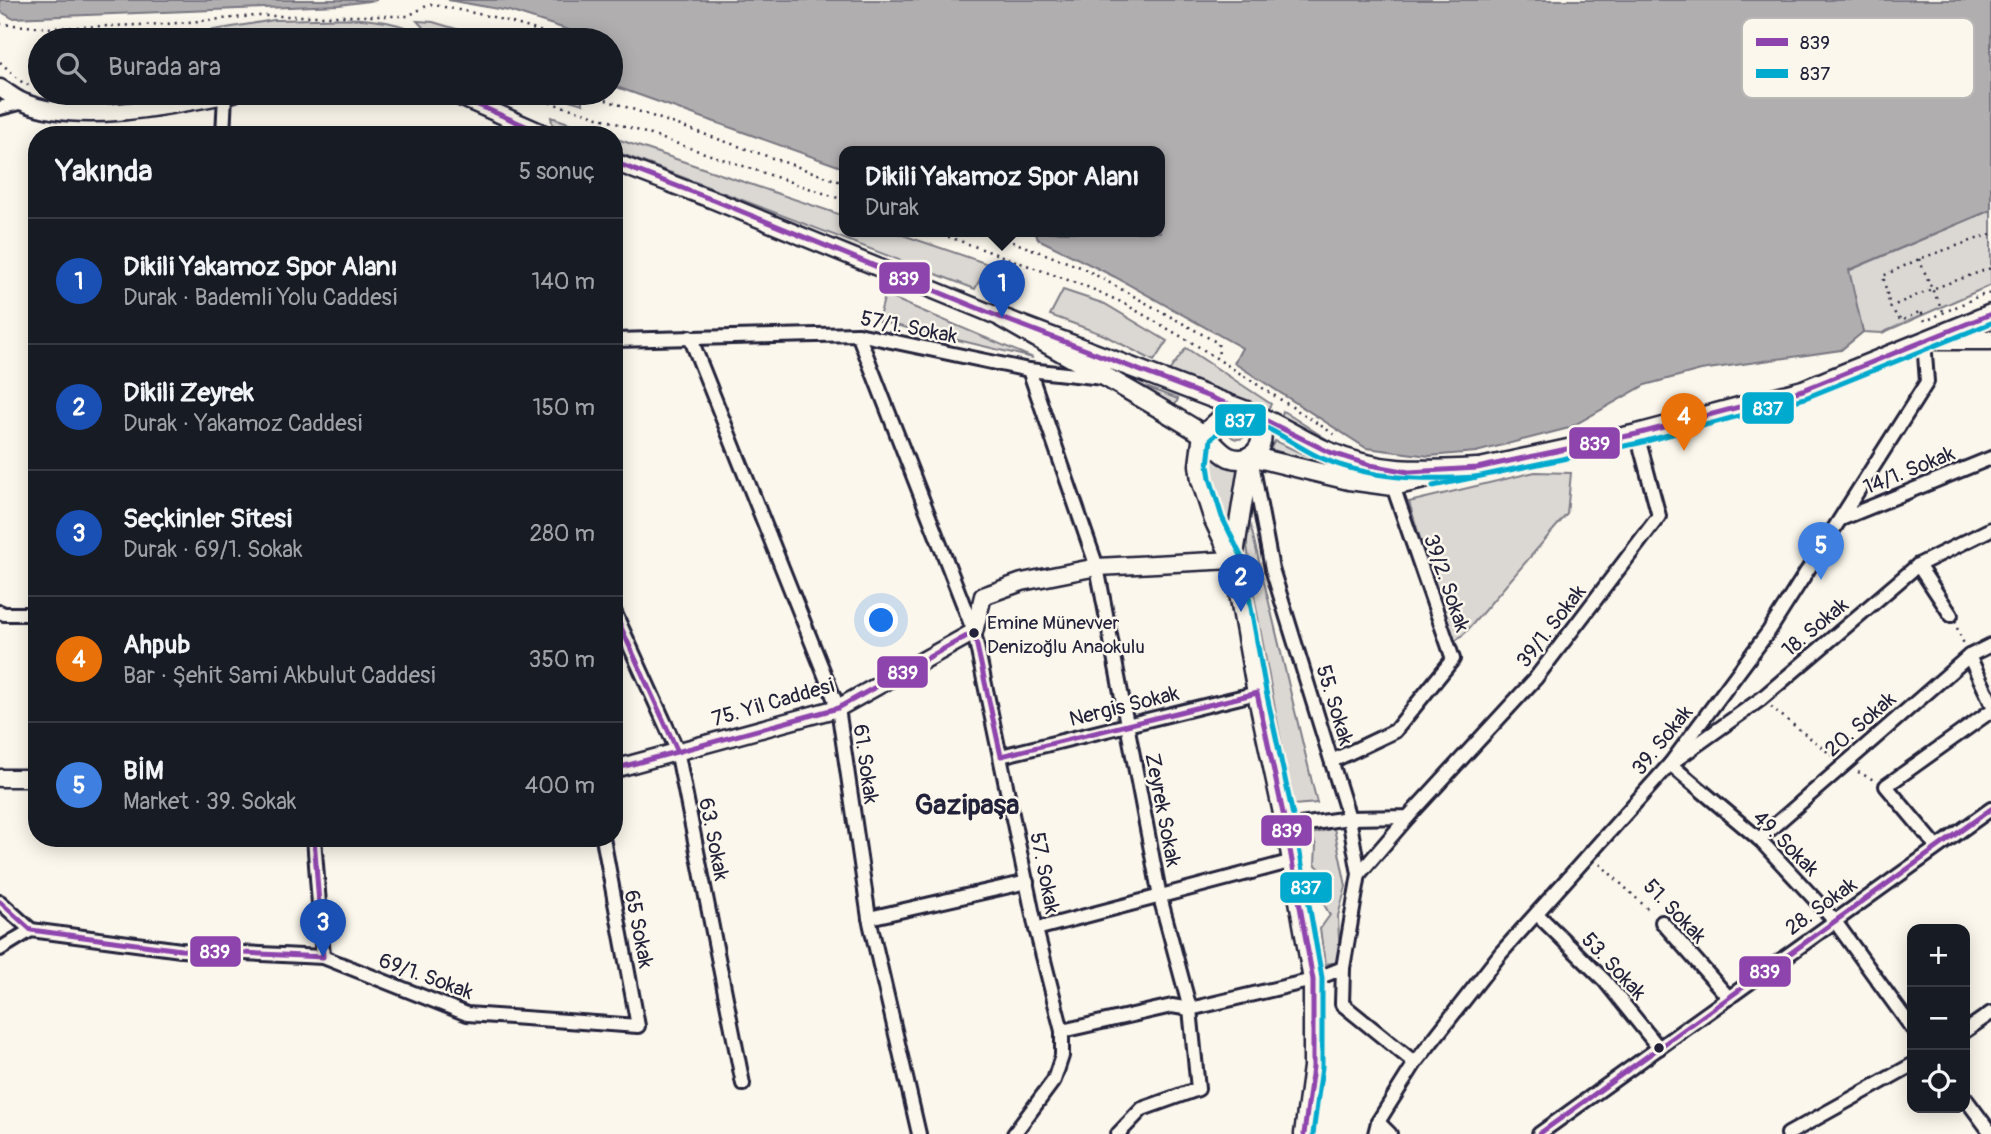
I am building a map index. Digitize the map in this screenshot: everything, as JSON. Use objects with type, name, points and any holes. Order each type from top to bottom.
[{"type":"main road","points":[[1002,318],[1210,430],[1219,448],[1231,457],[1237,459],[1250,456],[1349,480],[1393,486],[1636,433],[1802,390],[1921,333],[1991,314]]},
{"type":"main road","points":[[1002,318],[1249,412],[1329,452],[1370,465],[1409,472],[1477,468]]},
{"type":"main road","points":[[1921,333],[1991,340]]},
{"type":"main road","points":[[1233,559],[1250,456],[1261,445],[1262,430],[1260,423],[1249,412],[1236,410],[1210,430],[1199,465],[1214,520],[1233,559],[1256,693],[1293,861],[1313,980],[1313,1067],[1304,1134]]},
{"type":"street","points":[[0,88],[28,103]]},
{"type":"street","points":[[0,108],[23,102]]},
{"type":"street","points":[[35,105],[62,112],[109,112],[156,105]]},
{"type":"street","points":[[224,126],[227,105]]},
{"type":"street","points":[[478,105],[526,126]]},
{"type":"street","points":[[623,165],[1002,318]]},
{"type":"street","name":"39. Sokak","points":[[1377,1128],[1415,1063],[1501,953],[1670,764],[1769,631],[1927,382],[1921,333]]},
{"type":"street","name":"57/1. Sokak","points":[[623,340],[858,334],[1029,370],[1112,379]]},
{"type":"street","name":"57. Sokak","points":[[858,334],[975,632],[1036,929],[1062,1031],[1062,1056],[1054,1080],[1014,1134]]},
{"type":"street","name":"61. Sokak","points":[[690,337],[838,708],[869,918],[919,1134]]},
{"type":"street","name":"Zeyrek Sokak","points":[[1029,370],[1097,567],[1160,897],[1191,1009],[1198,1088],[1142,1109],[1118,1134]]},
{"type":"street","name":"39/1. Sokak","points":[[1360,874],[1535,679],[1659,516],[1636,433]]},
{"type":"street","name":"55. Sokak","points":[[1250,456],[1272,569],[1349,818],[1360,874],[1343,968],[1342,1004],[1415,1063]]},
{"type":"street","name":"14/1. Sokak","points":[[1841,519],[1991,458]]},
{"type":"street","name":"39/2. Sokak","points":[[1332,761],[1395,731],[1453,659],[1393,486]]},
{"type":"street","name":"18. Sokak","points":[[1670,764],[1761,699],[1918,565],[1991,529]]},
{"type":"street","points":[[975,632],[983,596],[1022,582],[1097,567],[1233,559]]},
{"type":"street","points":[[1918,565],[1951,615]]},
{"type":"street","points":[[0,612],[28,614]]},
{"type":"street","name":"63. Sokak","points":[[623,631],[677,750],[743,1084]]},
{"type":"street","name":"75. Yil Caddesi","points":[[623,766],[838,708],[975,632]]},
{"type":"street","name":"20. Sokak","points":[[1759,839],[1969,656],[1991,645]]},
{"type":"street","points":[[1969,656],[1991,702]]},
{"type":"street","name":"Nergis Sokak","points":[[1001,756],[1256,693]]},
{"type":"street","points":[[1937,847],[1886,786],[1991,711]]},
{"type":"street","name":"49. Sokak","points":[[1670,764],[1759,839],[1834,920],[1907,1021]]},
{"type":"street","points":[[0,778],[28,778]]},
{"type":"street","name":"28. Sokak","points":[[1539,1134],[1991,809]]},
{"type":"street","points":[[1286,827],[1349,818],[1409,817]]},
{"type":"street","points":[[315,847],[323,957]]},
{"type":"street","name":"65 Sokak","points":[[605,847],[638,1026]]},
{"type":"street","points":[[1036,929],[1293,861]]},
{"type":"street","points":[[869,918],[1027,882]]},
{"type":"street","points":[[0,902],[31,930],[0,949]]},
{"type":"street","name":"53. Sokak","points":[[1537,914],[1605,981],[1659,1048]]},
{"type":"street","name":"51. Sokak","points":[[1662,922],[1729,998]]},
{"type":"street","name":"69/1. Sokak","points":[[31,930],[181,950],[323,957],[467,1014],[638,1026]]},
{"type":"street","points":[[1062,1031],[1172,1006],[1191,1009],[1313,980],[1343,968]]},
{"type":"street","points":[[1970,1028],[1991,1013]]},
{"type":"street","points":[[1788,1134],[1907,1068]]},
{"type":"street","points":[[1970,1105],[1991,1133]]},
{"type":"street","points":[[1377,1128],[1390,1134]]},
{"type":"path","points":[[0,24],[51,28],[166,24],[255,16],[408,16],[430,4],[493,17],[529,28]]},
{"type":"path","points":[[0,62],[28,85]]},
{"type":"path","points":[[558,105],[839,198]]},
{"type":"path","points":[[621,105],[839,181]]},
{"type":"path","points":[[1921,333],[1925,321],[1921,311],[1901,321],[1890,307],[1883,276],[1919,259],[1991,234]]},
{"type":"path","points":[[949,237],[1090,288],[1123,303],[1219,360],[1341,439]]},
{"type":"path","points":[[999,237],[1083,268],[1181,320],[1218,343],[1219,360]]},
{"type":"path","points":[[1919,259],[1944,312]]},
{"type":"path","points":[[1890,307],[1991,268]]},
{"type":"path","points":[[1925,321],[1991,293]]},
{"type":"path","points":[[1951,615],[1969,656]]},
{"type":"path","points":[[1761,699],[1843,764],[1886,786]]},
{"type":"path","name":"51. Sokak","points":[[1590,854],[1662,922]]},
{"type":"shaded area","points":[[0,0],[377,0],[339,5],[12,18],[0,11]]},
{"type":"shaded area","points":[[448,0],[1991,0],[1991,210],[1849,270],[1863,332],[1841,350],[1701,370],[1645,385],[1569,428],[1476,452],[1429,456],[1366,448],[1234,363],[1242,348],[1115,277],[1038,239],[1037,237],[1165,237],[1165,146],[839,146],[839,166],[623,89],[623,28],[563,28],[509,11]]},
{"type":"shaded area","points":[[351,18],[409,28],[226,28],[274,20]]},
{"type":"shaded area","points":[[417,21],[453,28],[424,28]]},
{"type":"shaded area","points":[[551,117],[578,126],[553,126]]},
{"type":"shaded area","points":[[623,141],[839,214],[839,237],[909,237],[988,264],[975,289],[623,154]]},
{"type":"shaded area","points":[[1991,210],[1991,285],[1882,333],[1863,332],[1848,271]]},
{"type":"shaded area","points":[[1063,290],[1105,304],[1167,341],[1154,361],[1104,335],[1050,315]]},
{"type":"shaded area","points":[[885,295],[1033,358],[878,321]]},
{"type":"shaded area","points":[[1186,348],[1271,404],[1266,413],[1169,371]]},
{"type":"shaded area","points":[[1135,383],[1178,399],[1174,407]]},
{"type":"shaded area","points":[[1283,411],[1328,440],[1280,420]]},
{"type":"shaded area","points":[[1238,419],[1245,422],[1248,429],[1245,436],[1238,439],[1231,436],[1228,429],[1231,422]]},
{"type":"shaded area","points":[[1275,441],[1336,469],[1270,449]]},
{"type":"shaded area","points":[[1215,454],[1241,466],[1229,535],[1208,469]]},
{"type":"shaded area","points":[[1535,472],[1571,473],[1567,514],[1465,633],[1452,644],[1409,502]]},
{"type":"shaded area","points":[[1248,515],[1317,803],[1293,805],[1254,596],[1243,516]]},
{"type":"shaded area","points":[[1334,828],[1346,886],[1338,916],[1340,962],[1325,964],[1320,929],[1330,915],[1318,894],[1323,872],[1315,864],[1316,846],[1312,834]]},
{"type":"transit line","name":"839","points":[[478,105],[526,126]]},
{"type":"transit line","name":"839","points":[[623,165],[1002,318],[1249,412],[1329,452],[1370,465],[1409,472],[1477,468],[1637,434],[1803,390],[1991,314]]},
{"type":"transit line","name":"837","points":[[1433,486],[1639,443],[1805,398],[1991,323]]},
{"type":"transit line","name":"837","points":[[1313,1134],[1322,1067],[1322,978],[1295,825],[1266,691],[1242,558],[1222,517],[1210,478],[1208,465],[1211,439],[1229,423],[1242,420],[1272,431],[1319,457],[1358,470],[1397,477],[1477,477]]},
{"type":"transit line","name":"839","points":[[623,632],[677,750]]},
{"type":"transit line","name":"839","points":[[623,767],[838,708],[974,632],[1001,756],[1257,693],[1286,827],[1313,980],[1313,1067],[1304,1134]]},
{"type":"transit line","name":"839","points":[[1539,1134],[1991,809]]},
{"type":"transit line","name":"839","points":[[0,902],[31,930],[181,950],[323,957],[315,847]]},
{"type":"place","name":"Dikili Yakamoz Spor Alanı","points":[[1002,318]]},
{"type":"place","name":"Ahpub","points":[[1684,451]]},
{"type":"place","name":"BİM","points":[[1821,580]]},
{"type":"place","name":"Dikili Zeyrek","points":[[1241,612]]},
{"type":"place","name":"Emine Münevver Denizoğlu Anaokulu","points":[[974,633]]},
{"type":"place","name":"Seçkinler Sitesi","points":[[323,957]]},
{"type":"district","name":"Gazipaşa","points":[[967,804]]}]
